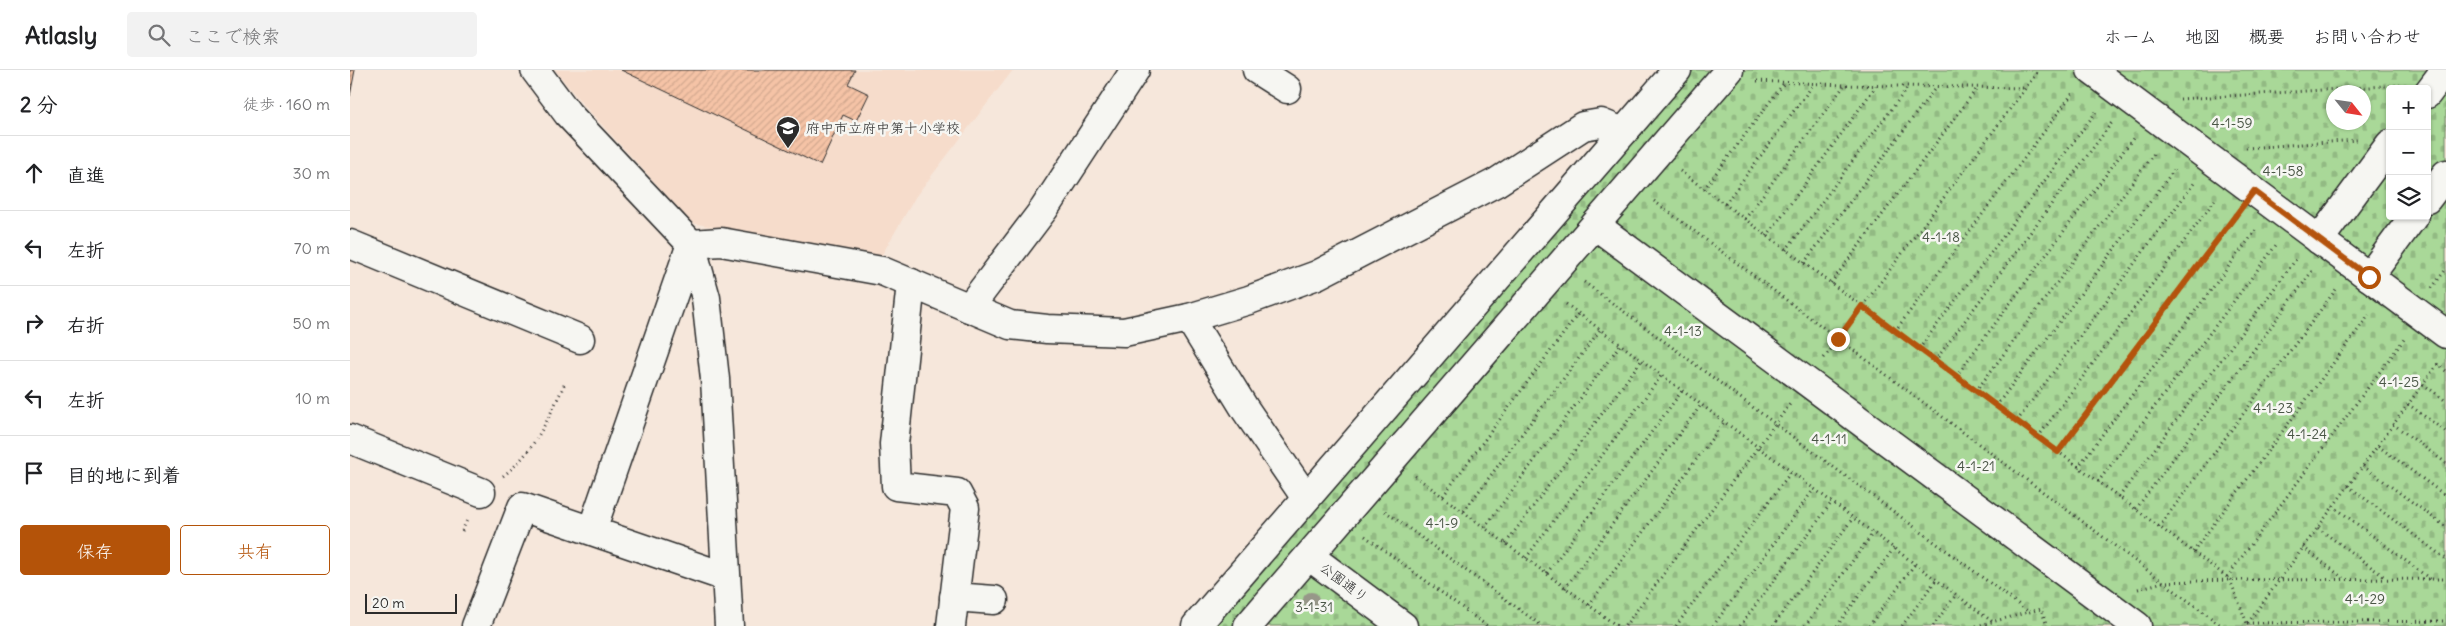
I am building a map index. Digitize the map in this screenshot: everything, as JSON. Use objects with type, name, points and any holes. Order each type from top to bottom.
[{"type":"street","points":[[535,70],[568,114],[691,244],[706,298],[714,370],[729,626]]},
{"type":"street","points":[[968,308],[1044,209],[1135,70]]},
{"type":"street","points":[[1257,70],[1287,89]]},
{"type":"street","points":[[1196,626],[1677,70]]},
{"type":"street","points":[[1248,626],[1595,225],[1739,75]]},
{"type":"street","points":[[2084,78],[2222,167],[2370,277],[2422,316],[2444,346]]},
{"type":"street","points":[[691,244],[721,242],[882,271],[1010,325],[1047,329],[1124,332],[1189,318],[1249,300],[1317,275],[1496,182],[1584,126],[1601,123],[1623,132]]},
{"type":"street","points":[[2222,167],[2386,145]]},
{"type":"street","points":[[2431,194],[2446,174]]},
{"type":"street","points":[[2370,277],[2411,220]]},
{"type":"street","points":[[1595,225],[2137,626]]},
{"type":"street","points":[[350,244],[580,339]]},
{"type":"street","points":[[592,530],[691,244]]},
{"type":"street","points":[[911,283],[894,444],[896,486],[957,493],[966,508],[951,626]]},
{"type":"street","points":[[1189,318],[1245,409],[1306,498]]},
{"type":"street","points":[[350,438],[481,492]]},
{"type":"street","points":[[476,626],[522,507],[726,577]]},
{"type":"street","name":"公園通り","points":[[1309,556],[1403,626]]},
{"type":"street","points":[[954,597],[994,600]]},
{"type":"path","points":[[1821,361],[2039,70]]},
{"type":"path","points":[[1739,75],[1784,82],[1814,84],[2026,88]]},
{"type":"path","points":[[1895,331],[2084,78]]},
{"type":"path","points":[[1704,189],[1784,82]]},
{"type":"path","points":[[1919,348],[2222,167],[2436,82]]},
{"type":"path","points":[[1724,204],[1814,84]]},
{"type":"path","points":[[1745,219],[1844,85]]},
{"type":"path","points":[[1767,236],[1877,86]]},
{"type":"path","points":[[1786,250],[1908,86]]},
{"type":"path","points":[[1804,263],[1937,86]]},
{"type":"path","points":[[1831,283],[1979,87]]},
{"type":"path","points":[[1936,361],[2222,167],[2361,140]]},
{"type":"path","points":[[1956,376],[2222,167]]},
{"type":"path","points":[[1976,390],[2222,167]]},
{"type":"path","points":[[1996,406],[2222,167]]},
{"type":"path","points":[[2017,421],[2222,167]]},
{"type":"path","points":[[2038,437],[2222,167]]},
{"type":"path","points":[[2058,452],[2222,167]]},
{"type":"path","points":[[2078,467],[2222,167]]},
{"type":"path","points":[[2098,482],[2222,167]]},
{"type":"path","points":[[2119,497],[2222,167]]},
{"type":"path","points":[[2136,509],[2222,167]]},
{"type":"path","points":[[1676,168],[2229,578],[2248,625]]},
{"type":"path","points":[[1650,198],[2222,626]]},
{"type":"path","points":[[2159,527],[2370,277]]},
{"type":"path","points":[[2193,552],[2370,277]]},
{"type":"path","points":[[1582,281],[2029,612]]},
{"type":"path","points":[[1563,303],[1993,622]]},
{"type":"path","points":[[1443,496],[1578,314]]},
{"type":"path","points":[[2229,578],[2422,316]]},
{"type":"path","points":[[1464,512],[1600,330]]},
{"type":"path","points":[[1485,528],[1620,345]]},
{"type":"path","points":[[2248,625],[2423,384],[2437,364],[2444,346]]},
{"type":"path","points":[[1506,543],[1641,361]]},
{"type":"path","points":[[2437,364],[2446,371]]},
{"type":"path","points":[[1526,558],[1661,376]]},
{"type":"path","points":[[462,530],[481,492],[516,467],[542,432],[565,383]]},
{"type":"path","points":[[2423,384],[2446,401]]},
{"type":"path","points":[[1547,574],[1682,391]]},
{"type":"path","points":[[1625,626],[1792,401]]},
{"type":"path","points":[[2408,404],[2446,432]]},
{"type":"path","points":[[1565,588],[1701,405]]},
{"type":"path","points":[[1589,605],[1724,422]]},
{"type":"path","points":[[2393,424],[2446,463]]},
{"type":"path","points":[[2378,446],[2446,496]]},
{"type":"path","points":[[2363,466],[2446,527]]},
{"type":"path","points":[[1676,626],[1791,472]]},
{"type":"path","points":[[1414,475],[1617,626]]},
{"type":"path","points":[[2348,486],[2446,559]]},
{"type":"path","points":[[1713,626],[1814,489]]},
{"type":"path","points":[[1740,626],[1832,502]]},
{"type":"path","points":[[2333,506],[2430,579]]},
{"type":"path","points":[[1384,510],[1542,626]]},
{"type":"path","points":[[1774,626],[1853,518]]},
{"type":"path","points":[[2318,528],[2387,579]]},
{"type":"path","points":[[1805,626],[1873,533]]},
{"type":"path","points":[[1363,534],[1487,626]]},
{"type":"path","points":[[2303,547],[2344,578]]},
{"type":"path","points":[[1837,626],[1894,548]]},
{"type":"path","points":[[1869,626],[1915,564]]},
{"type":"path","points":[[2130,591],[2163,582],[2229,578],[2446,579]]},
{"type":"path","points":[[1902,626],[1936,580]]},
{"type":"path","points":[[1933,626],[1956,595]]},
{"type":"path","points":[[1976,626],[2041,609],[2047,626]]},
{"type":"path","points":[[2248,625],[2446,621]]},
{"type":"shaded area","name":"府中市立府中第十小学校","points":[[555,70],[1013,70],[916,196],[880,258],[692,223],[580,101]]},
{"type":"green space","points":[[1694,70],[2446,70],[2446,626],[1214,626]]},
{"type":"building","points":[[350,70],[355,70],[350,96]]},
{"type":"building","points":[[621,70],[855,70],[848,84],[869,94],[856,121],[843,115],[820,165]]},
{"type":"place","name":"府中市立府中第十小学校","points":[[788,149]]},
{"type":"route","points":[[1838,339],[1862,306],[2058,452],[2254,191],[2369,277]]},
{"type":"park label","name":"4-1-59","points":[[2232,123]]},
{"type":"park label","name":"4-1-58","points":[[2283,171]]},
{"type":"park label","name":"4-1-18","points":[[1941,237]]},
{"type":"park label","name":"4-1-13","points":[[1683,331]]},
{"type":"park label","name":"4-1-25","points":[[2399,382]]},
{"type":"park label","name":"4-1-23","points":[[2273,408]]},
{"type":"park label","name":"4-1-24","points":[[2307,434]]},
{"type":"park label","name":"4-1-11","points":[[1829,439]]},
{"type":"park label","name":"4-1-21","points":[[1976,466]]},
{"type":"park label","name":"4-1-9","points":[[1442,523]]},
{"type":"park label","name":"4-1-29","points":[[2365,599]]},
{"type":"park label","name":"3-1-31","points":[[1314,607]]}]
